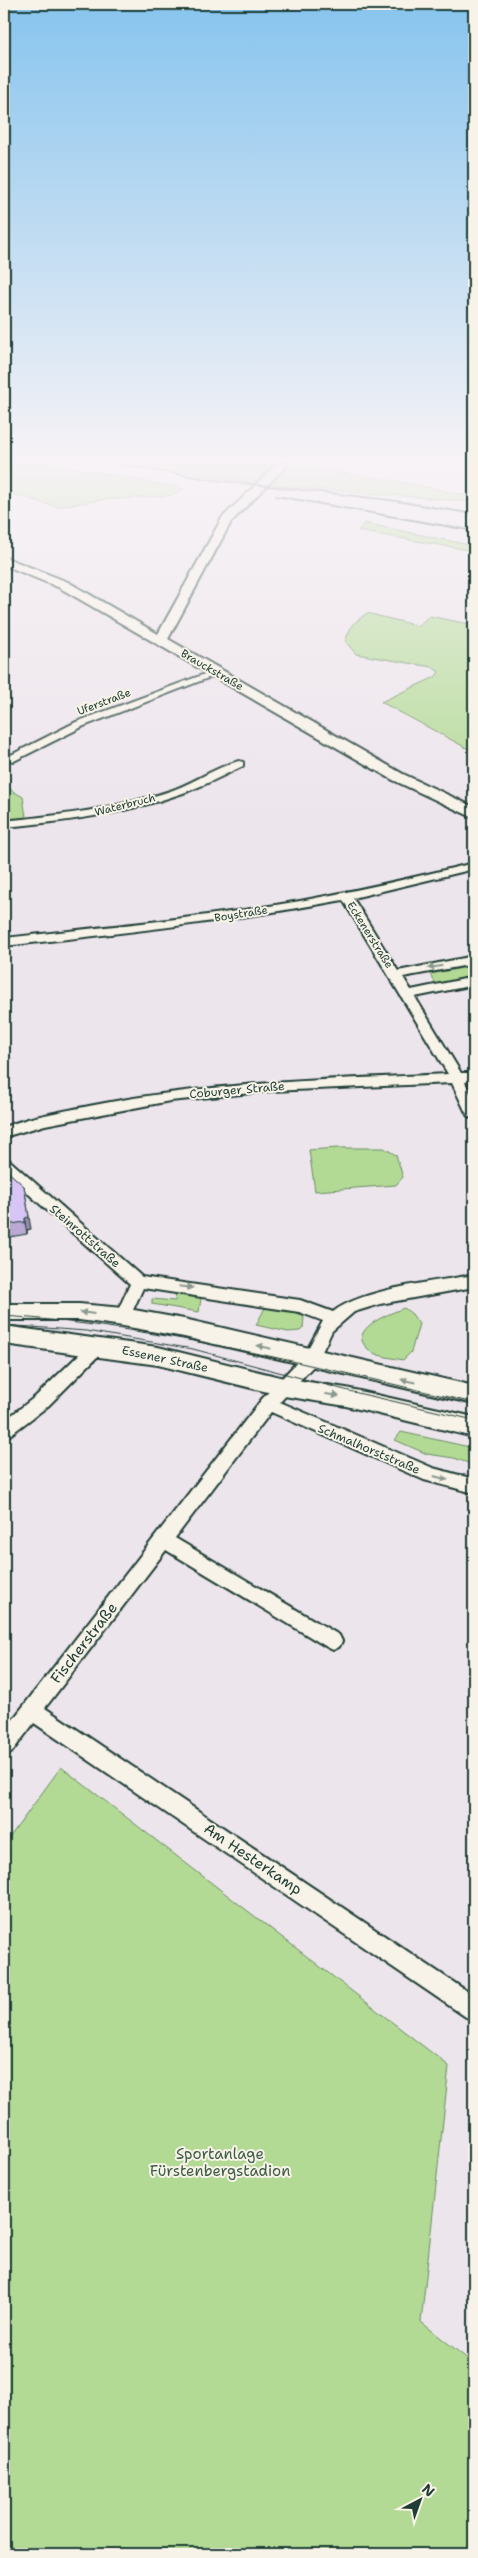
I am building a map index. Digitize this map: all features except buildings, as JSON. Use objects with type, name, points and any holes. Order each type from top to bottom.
[{"type":"main road","name":"Brauckstraße","points":[[59,582],[416,786],[474,813]]},
{"type":"main road","points":[[160,640],[192,582]]},
{"type":"main road","points":[[4,1312],[78,1312],[123,1317],[474,1395]]},
{"type":"main road","name":"Essener Straße","points":[[4,1335],[98,1346],[158,1356],[284,1387]]},
{"type":"main road","points":[[284,1387],[346,1397],[474,1427]]},
{"type":"street","name":"Uferstraße","points":[[6,758],[80,724],[216,673]]},
{"type":"street","name":"Waterbruch","points":[[4,824],[85,815],[134,805],[178,791],[239,764]]},
{"type":"street","name":"Boystraße","points":[[4,942],[224,917],[346,896],[421,880],[474,866]]},
{"type":"street","name":"Eckenerstraße","points":[[346,896],[458,1078],[474,1115]]},
{"type":"street","name":"Eckenerstraße","points":[[395,975],[474,960]]},
{"type":"street","points":[[408,995],[474,981]]},
{"type":"street","name":"Coburger Straße","points":[[4,1132],[98,1108],[173,1096],[254,1088],[474,1076]]},
{"type":"street","name":"Steinrottstraße","points":[[4,1164],[138,1282]]},
{"type":"street","points":[[284,1387],[311,1358],[326,1327],[349,1308],[380,1298],[474,1281]]},
{"type":"street","points":[[123,1317],[138,1282],[191,1288],[300,1306],[335,1319]]},
{"type":"street","points":[[4,1430],[42,1401],[98,1346]]},
{"type":"street","name":"Fischerstraße","points":[[4,1746],[268,1404],[284,1387]]},
{"type":"street","name":"Schmalhorststraße","points":[[268,1404],[430,1475],[474,1486]]},
{"type":"street","points":[[164,1540],[334,1641]]},
{"type":"street","name":"Am Hesterkamp","points":[[31,1710],[474,2008]]},
{"type":"green space","points":[[367,613],[418,626],[429,616],[474,625],[474,752],[381,702],[435,677],[439,672],[432,667],[356,654],[345,641],[352,625]]},
{"type":"green space","points":[[4,786],[23,797],[26,817],[4,819]]},
{"type":"green space","points":[[474,966],[474,977],[436,984],[430,974]]},
{"type":"green space","points":[[384,1148],[396,1155],[403,1177],[396,1185],[315,1191],[309,1150]]},
{"type":"green space","points":[[176,1294],[201,1298],[199,1312],[152,1304],[152,1299],[175,1301]]},
{"type":"green space","points":[[265,1308],[292,1312],[304,1316],[303,1328],[300,1331],[288,1332],[256,1325]]},
{"type":"green space","points":[[404,1308],[412,1314],[419,1324],[411,1352],[403,1360],[372,1352],[364,1344],[362,1337],[365,1330],[379,1319]]},
{"type":"green space","points":[[401,1432],[474,1448],[474,1465],[454,1458],[427,1454],[395,1440]]},
{"type":"green space","name":"Sportanlage Fürstenbergstadion","points":[[61,1767],[449,2066],[421,2322],[474,2364],[474,2554],[4,2554],[4,1845]]},
{"type":"tram line","points":[[4,1316],[64,1321],[182,1339],[240,1350],[474,1403]]},
{"type":"tram line","points":[[4,1325],[86,1331],[193,1349],[349,1391],[474,1420]]}]
